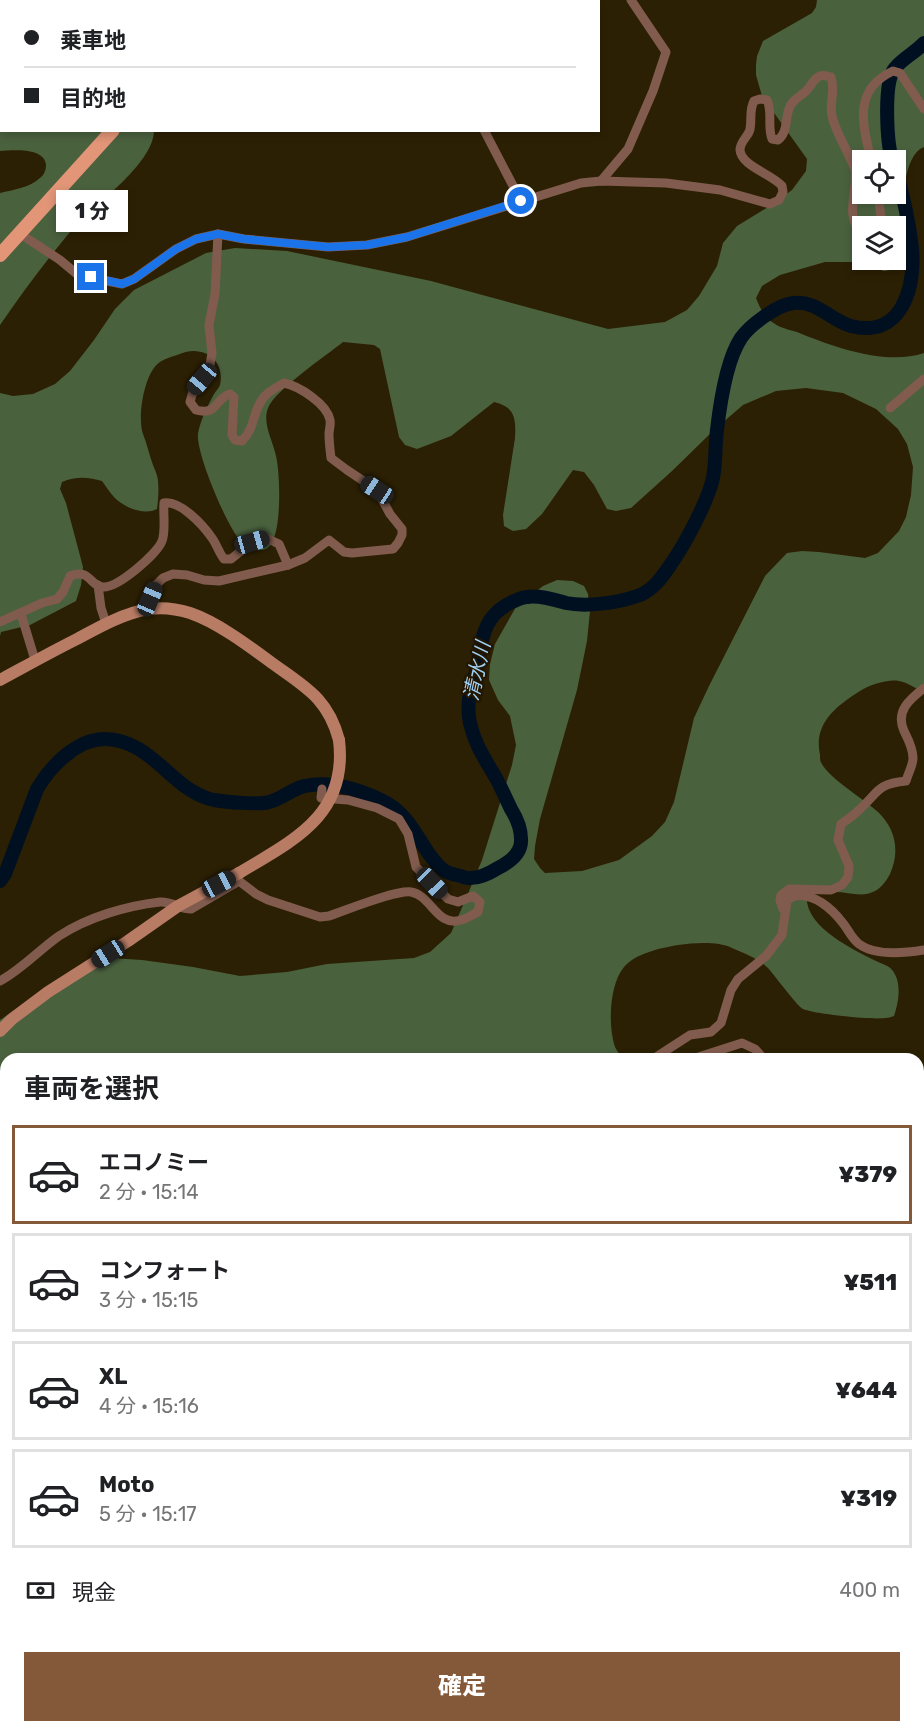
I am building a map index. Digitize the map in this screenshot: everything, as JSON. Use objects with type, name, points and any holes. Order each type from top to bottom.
[{"type":"main road","points":[[0,255],[111,132]]},
{"type":"street","points":[[601,181],[628,149],[666,52],[631,0]]},
{"type":"street","points":[[868,150],[863,125],[863,108],[874,82],[893,71],[900,73],[924,109]]},
{"type":"street","points":[[19,233],[78,275],[122,284],[134,279],[176,249],[196,239],[218,234],[244,239],[328,247],[367,245],[407,237],[581,183],[601,181],[666,183],[720,190],[770,204],[779,200],[783,192],[782,186],[743,159],[740,151],[741,143],[750,131],[751,106],[754,101],[767,100],[770,107],[769,132],[772,138],[778,140],[782,137],[793,101],[806,91],[816,78],[822,76],[831,77],[834,85],[831,113],[855,170],[852,216]]},
{"type":"street","points":[[485,132],[521,201]]},
{"type":"street","points":[[147,610],[154,588],[163,578],[173,574],[219,581],[288,565],[305,558],[329,540],[344,552],[352,553],[393,549],[402,535],[402,529],[390,514],[377,490],[331,458],[328,431],[331,421],[315,399],[295,386],[284,383],[265,396],[259,405],[249,434],[242,441],[235,440],[232,435],[234,397],[230,394],[225,396],[214,409],[205,412],[196,410],[190,402],[194,388],[209,369],[212,353],[208,325],[215,294],[218,234]]},
{"type":"street","points":[[890,408],[924,379]]},
{"type":"street","points":[[0,622],[42,603],[57,599],[70,576],[77,573],[84,574],[103,587],[110,586],[126,577],[158,548],[163,538],[164,504],[168,502],[175,503],[191,515],[213,538],[224,559],[231,559],[252,542],[266,538],[279,544],[288,565]]},
{"type":"street","points":[[98,585],[101,608],[106,623]]},
{"type":"street","points":[[0,680],[106,623],[147,610],[162,608],[191,614],[208,621],[255,651],[318,697],[335,724],[341,753],[336,782],[331,795],[321,814],[307,829],[292,841],[239,873],[178,906],[129,941],[48,992],[0,1031]]},
{"type":"street","points":[[21,614],[35,660]]},
{"type":"street","points":[[785,914],[780,900],[781,895],[789,889],[831,890],[842,885],[848,877],[849,867],[838,840],[841,824],[860,809],[879,788],[893,782],[906,781],[913,759],[910,741],[903,728],[901,715],[908,701],[924,688]]},
{"type":"street","points":[[0,981],[15,972],[60,936],[89,921],[111,912],[162,902],[191,909],[239,881],[268,900],[320,917],[400,892],[412,892],[420,896],[441,918],[452,921],[461,920],[478,912],[480,902],[473,896],[458,902],[448,899],[416,867],[408,834],[399,819],[377,808],[348,800],[321,798],[322,789]]},
{"type":"street","points":[[663,1053],[690,1035],[711,1032],[721,1023],[731,990],[738,979],[766,956],[782,935],[786,901],[795,896],[818,900],[830,909],[860,945],[897,953],[924,950]]},
{"type":"street","points":[[711,1053],[742,1043],[759,1053]]},
{"type":"green space","points":[[817,0],[924,0],[924,147],[914,156],[906,178],[906,150],[852,150],[852,204],[903,204],[905,216],[852,216],[852,262],[825,262],[780,275],[762,286],[756,298],[771,322],[843,349],[893,357],[924,353],[924,693],[899,681],[879,683],[864,689],[843,703],[828,717],[820,734],[819,744],[820,761],[826,770],[878,812],[889,826],[894,841],[895,857],[884,884],[870,893],[807,893],[812,916],[820,926],[842,943],[888,966],[893,972],[899,990],[894,1016],[887,1018],[856,1017],[803,1009],[768,968],[756,959],[713,943],[678,945],[649,952],[635,958],[624,967],[615,984],[611,1006],[611,1028],[618,1053],[0,1053],[0,1020],[63,977],[111,958],[193,967],[240,976],[287,972],[327,964],[414,958],[430,952],[451,933],[482,860],[512,765],[516,745],[510,716],[498,700],[489,680],[495,644],[516,607],[543,586],[557,580],[573,581],[584,586],[588,594],[590,611],[587,641],[577,690],[540,819],[534,859],[545,873],[582,871],[619,860],[652,836],[665,822],[674,802],[694,718],[765,576],[787,553],[819,552],[865,558],[878,553],[899,531],[906,517],[911,495],[913,467],[907,444],[898,429],[876,409],[843,393],[806,388],[776,391],[743,405],[631,508],[616,511],[607,509],[584,472],[573,470],[542,514],[526,529],[513,531],[504,526],[503,515],[515,438],[514,419],[510,410],[494,402],[451,436],[417,449],[405,445],[399,437],[380,349],[374,345],[343,342],[280,392],[268,408],[266,420],[275,450],[279,508],[274,537],[270,546],[263,550],[256,550],[239,539],[233,531],[213,488],[199,443],[198,434],[202,419],[220,385],[219,367],[207,354],[199,351],[188,352],[164,360],[154,367],[143,396],[141,427],[158,478],[157,509],[140,511],[128,507],[114,497],[102,481],[82,478],[62,482],[60,489],[83,567],[76,601],[30,625],[1,632],[0,636],[0,393],[13,396],[33,394],[55,384],[70,371],[115,309],[134,290],[206,253],[235,248],[287,251],[431,281],[608,329],[665,322],[687,310],[699,296],[717,266],[723,243],[737,226],[792,190],[806,171],[807,159],[762,96],[756,75],[756,65],[763,41],[812,13]]},
{"type":"green space","points":[[0,132],[154,132],[151,144],[133,171],[70,232],[0,325],[0,193],[32,184],[44,174],[46,165],[44,159],[34,152],[0,151]]},
{"type":"waterway","name":"清水川","points":[[890,150],[887,99],[891,75],[898,64],[924,43]]},
{"type":"waterway","name":"清水川","points":[[0,881],[5,874],[42,781],[74,749],[94,740],[105,739],[137,748],[150,756],[186,787],[214,800],[264,803],[274,801],[301,787],[315,784],[335,785],[365,793],[391,805],[398,811],[437,864],[443,870],[453,874],[467,878],[480,877],[511,860],[520,849],[519,827],[498,782],[476,743],[469,716],[470,693],[488,625],[500,610],[523,598],[542,597],[574,604],[602,604],[642,594],[657,583],[689,534],[710,487],[714,472],[717,430],[725,382],[741,338],[757,322],[772,312],[793,303],[809,304],[851,326],[868,328],[882,325],[894,318],[902,307],[911,279],[912,248],[905,204]]},
{"type":"route","points":[[91,277],[122,284],[134,279],[176,249],[196,239],[218,234],[244,239],[328,247],[367,245],[407,237],[521,201]]}]
